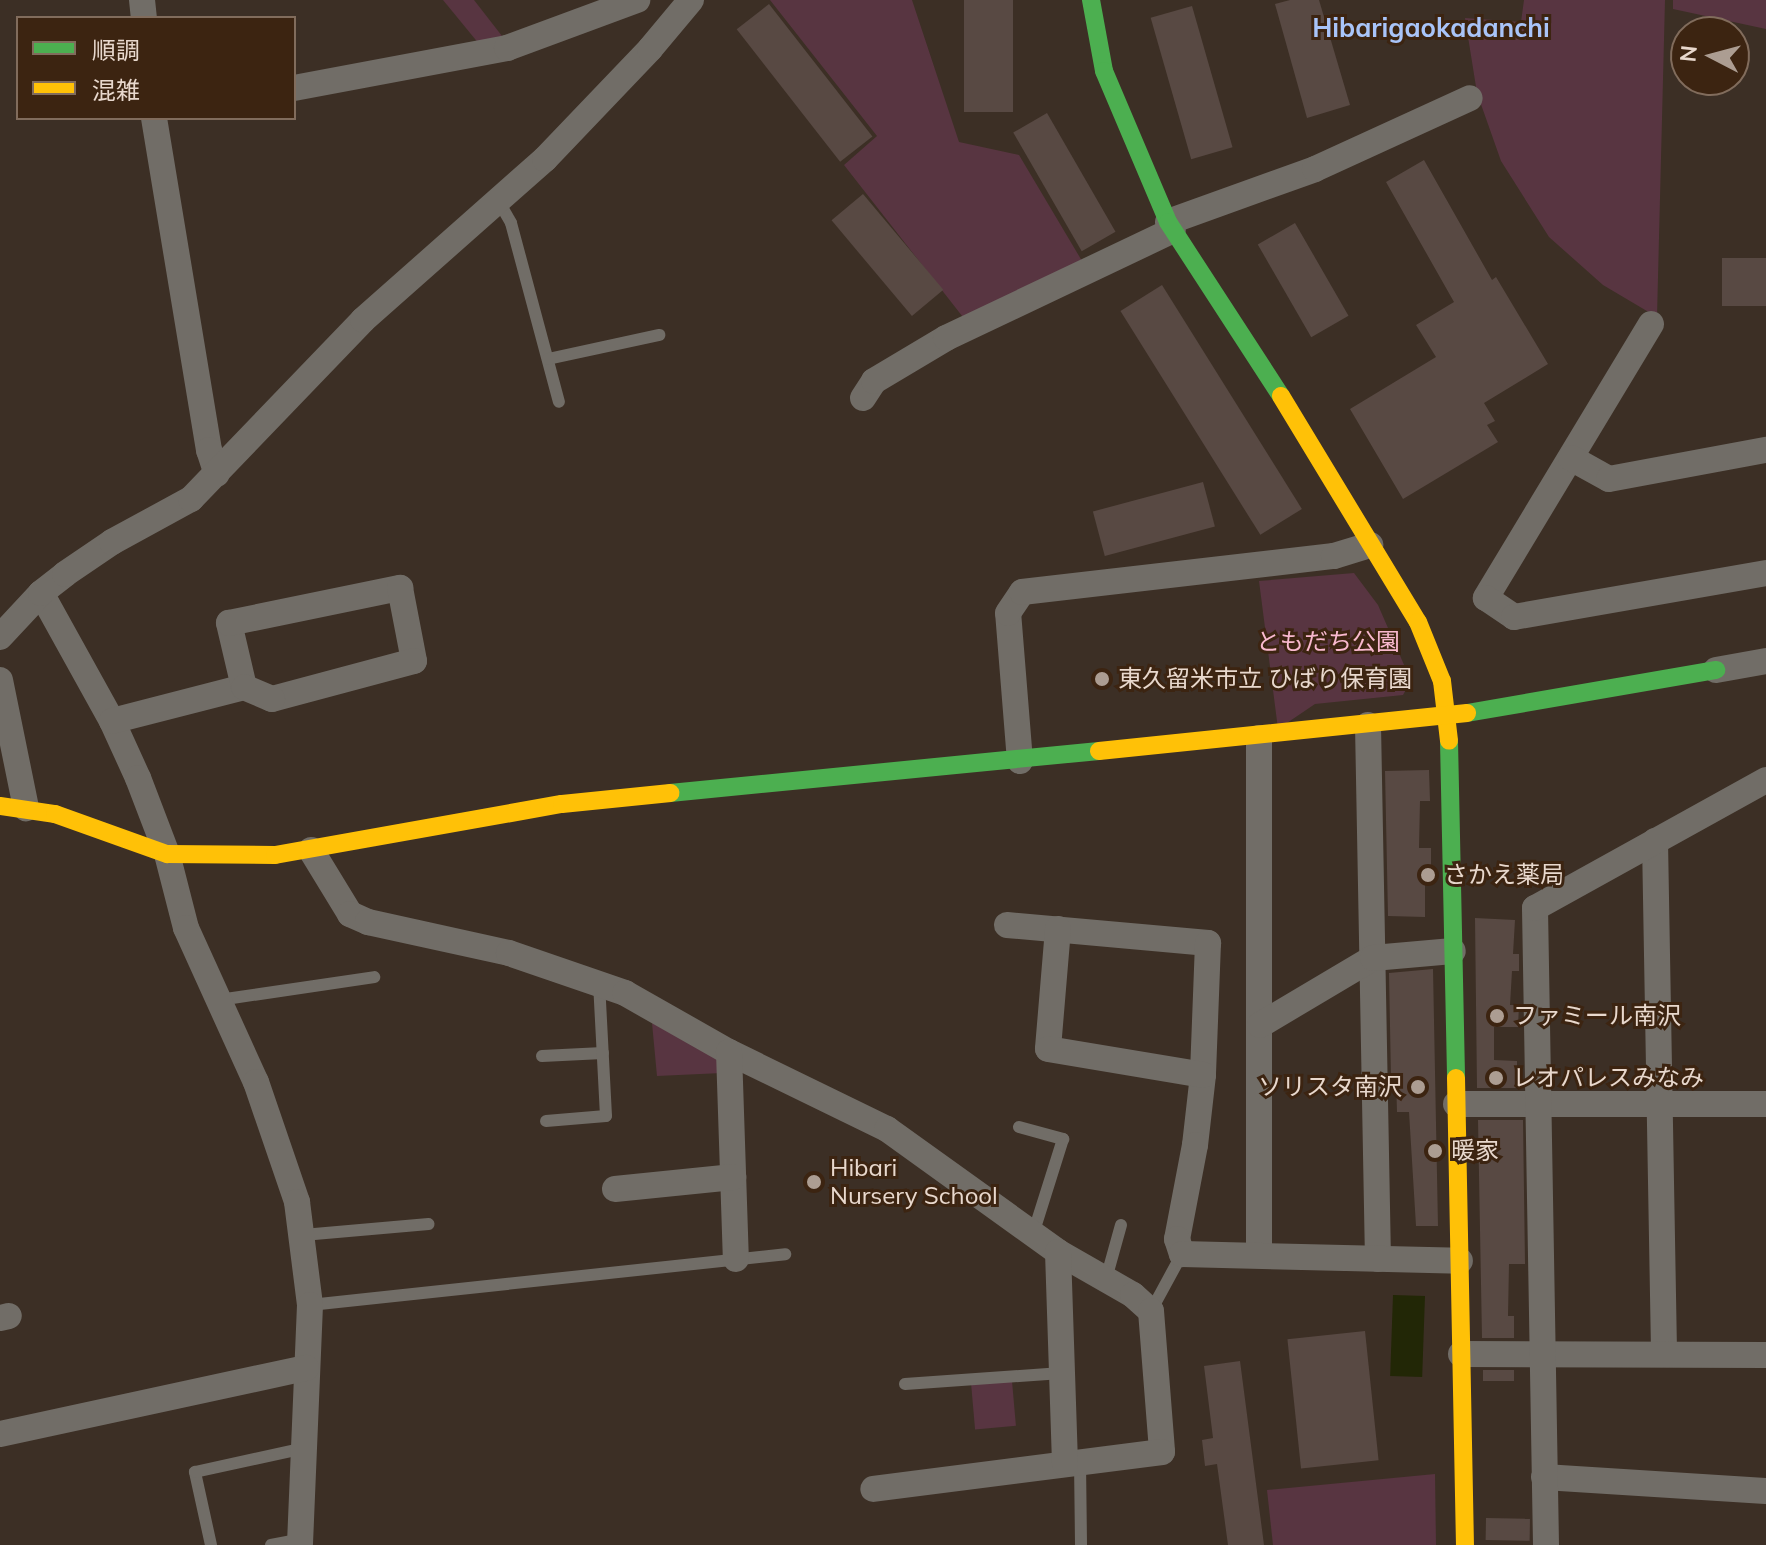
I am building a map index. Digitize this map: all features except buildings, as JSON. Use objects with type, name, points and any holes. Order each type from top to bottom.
[{"type":"street","points":[[296,88],[507,48],[637,0]]},
{"type":"street","points":[[3,625],[41,593],[112,542],[191,499],[363,320],[499,202],[599,103],[691,0]]},
{"type":"street","points":[[1091,0],[1104,71],[1170,226],[1275,386],[1427,642],[1442,681],[1449,716],[1465,1545]]},
{"type":"street","points":[[863,398],[874,381],[946,338],[1170,226],[1315,169],[1470,98]]},
{"type":"street","points":[[154,120],[209,450],[217,474]]},
{"type":"street","points":[[1651,324],[1486,598],[1514,617],[1766,573]]},
{"type":"street","points":[[1571,458],[1609,479],[1766,450]]},
{"type":"street","points":[[1020,761],[1008,613],[1022,592],[1334,556],[1370,545]]},
{"type":"street","points":[[112,721],[244,687],[272,699],[414,661],[400,588],[229,623],[244,687]]},
{"type":"street","points":[[41,593],[112,721],[167,854],[186,928],[268,1113],[297,1202],[310,1305],[300,1542]]},
{"type":"street","points":[[0,680],[13,807],[167,854],[245,857],[311,850],[562,804],[1259,738],[1449,716],[1766,661]]},
{"type":"street","points":[[1368,725],[1378,1259]]},
{"type":"street","points":[[1259,738],[1259,1254]]},
{"type":"street","points":[[1546,1545],[1535,908],[1766,780]]},
{"type":"street","points":[[1655,841],[1664,1354]]},
{"type":"street","points":[[311,850],[350,914],[368,922],[509,953],[599,982],[729,1052],[887,1129],[1058,1252],[1133,1295],[1151,1311],[1162,1452],[873,1489]]},
{"type":"street","points":[[1007,925],[1208,943],[1203,1075],[1195,1145],[1177,1239],[1182,1254],[1460,1261]]},
{"type":"street","points":[[1058,929],[1048,1049],[1203,1075]]},
{"type":"street","points":[[1260,1025],[1373,958],[1453,951]]},
{"type":"street","points":[[729,1052],[736,1259]]},
{"type":"street","points":[[1456,1104],[1766,1104]]},
{"type":"street","points":[[615,1189],[733,1177]]},
{"type":"street","points":[[1058,1252],[1062,1373],[1072,1463]]},
{"type":"street","points":[[1461,1354],[1766,1355]]},
{"type":"street","points":[[0,1434],[306,1368]]},
{"type":"street","points":[[1544,1477],[1766,1491]]},
{"type":"lane","points":[[499,202],[511,223],[559,402]]},
{"type":"lane","points":[[548,359],[659,335]]},
{"type":"lane","points":[[219,1000],[374,977]]},
{"type":"lane","points":[[546,1121],[606,1116],[599,982]]},
{"type":"lane","points":[[542,1056],[603,1053]]},
{"type":"lane","points":[[1019,1127],[1063,1139],[1033,1234]]},
{"type":"lane","points":[[303,1235],[429,1224]]},
{"type":"lane","points":[[1106,1280],[1121,1225]]},
{"type":"lane","points":[[310,1305],[785,1254]]},
{"type":"lane","points":[[1151,1311],[1182,1254]]},
{"type":"lane","points":[[905,1384],[1062,1373]]},
{"type":"lane","points":[[211,1545],[195,1472],[305,1448]]},
{"type":"lane","points":[[1072,1463],[1081,1545]]},
{"type":"lane","points":[[271,1545],[300,1542]]},
{"type":"green space","points":[[443,0],[474,0],[509,45],[484,50]]},
{"type":"green space","points":[[770,0],[912,0],[959,142],[1019,155],[1085,266],[966,321],[844,165],[877,136]]},
{"type":"green space","points":[[1524,0],[1665,0],[1657,317],[1603,285],[1549,237],[1501,161],[1477,93],[1465,18],[1521,22]]},
{"type":"green space","points":[[1673,0],[1766,0],[1766,29],[1750,26],[1750,16],[1706,16],[1673,9]]},
{"type":"green space","name":"ともだち公園","points":[[1354,573],[1378,605],[1408,674],[1409,684],[1403,695],[1315,704],[1278,729],[1259,581]]},
{"type":"green space","points":[[652,1023],[722,1059],[722,1073],[657,1076]]},
{"type":"green space","points":[[1012,1381],[1016,1426],[975,1429],[971,1385]]},
{"type":"green space","points":[[1435,1474],[1436,1545],[1273,1545],[1267,1490]]},
{"type":"shaded area","points":[[1393,1295],[1425,1296],[1422,1377],[1390,1376]]},
{"type":"traffic: fast","points":[[1091,0],[1104,71],[1168,222],[1281,396]]},
{"type":"traffic: fast","points":[[1467,713],[1716,670]]},
{"type":"traffic: fast","points":[[1449,741],[1456,1078]]},
{"type":"traffic: fast","points":[[670,793],[1099,751]]},
{"type":"traffic: slow","points":[[1281,396],[1418,622],[1442,681],[1449,741]]},
{"type":"traffic: slow","points":[[1099,751],[1467,713]]},
{"type":"traffic: slow","points":[[0,806],[55,814],[167,854],[275,855],[562,804],[670,793]]},
{"type":"traffic: slow","points":[[1456,1078],[1465,1545]]},
{"type":"place","name":"東久留米市立 ひばり保育園","points":[[1102,679]]},
{"type":"place","name":"さかえ薬局","points":[[1428,875]]},
{"type":"place","name":"ファミール南沢","points":[[1497,1016]]},
{"type":"place","name":"レオパレスみなみ","points":[[1496,1078]]},
{"type":"place","name":"ソリスタ南沢","points":[[1418,1087]]},
{"type":"place","name":"暖家","points":[[1435,1151]]},
{"type":"place","name":"Hibari Nursery School","points":[[814,1182]]},
{"type":"district","name":"Hibarigaokadanchi","points":[[1431,28]]}]
